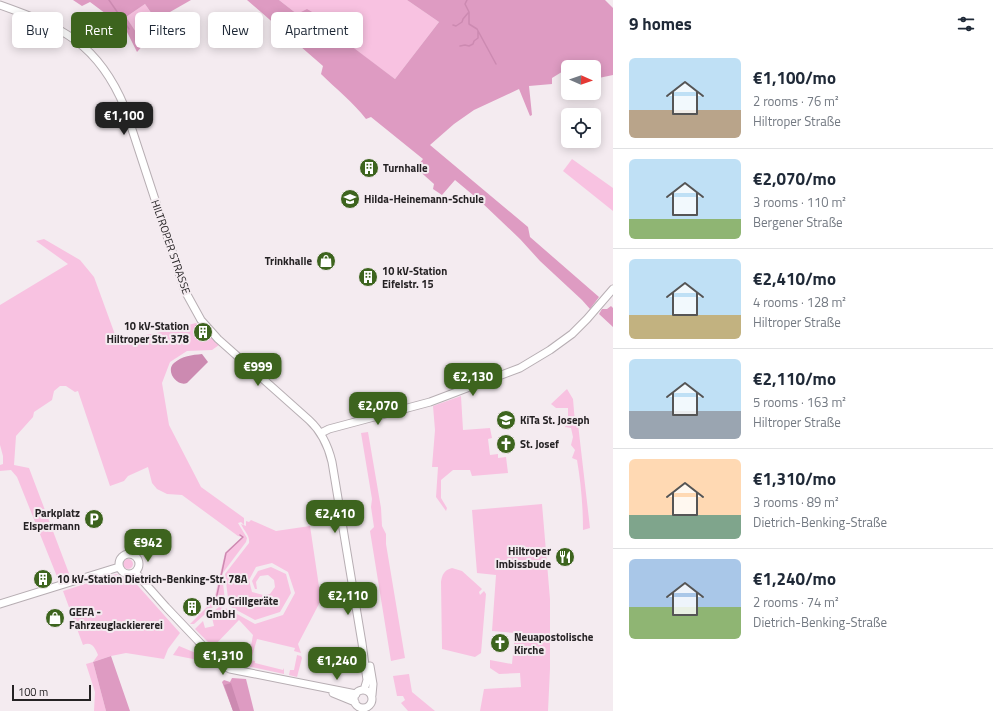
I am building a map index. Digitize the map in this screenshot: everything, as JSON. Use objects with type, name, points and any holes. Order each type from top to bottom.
[{"type":"street","name":"HILTROPER STRASSE","points":[[0,5],[48,23],[68,34],[88,50],[104,68],[115,86],[125,108],[185,292],[193,308],[201,320],[218,339],[291,403],[321,433],[326,442],[332,462],[362,643],[367,680],[364,690]]},
{"type":"street","points":[[321,433],[330,429],[430,402],[520,368],[550,350],[572,334],[613,289]]},
{"type":"street","points":[[128,554],[134,556],[138,562],[135,572],[128,574],[124,573],[119,567],[119,562],[122,557],[128,554]]},
{"type":"street","points":[[0,604],[119,567]]},
{"type":"street","points":[[135,572],[220,664],[230,669],[356,694]]},
{"type":"street","name":"HILTROPER STRASSE","points":[[362,643],[373,680],[372,695]]},
{"type":"street","points":[[322,688],[355,702],[359,707],[369,707],[376,711]]},
{"type":"street","points":[[355,702],[358,691],[367,690],[372,695],[369,707]]},
{"type":"shaded area","points":[[73,0],[191,0],[170,12],[150,12],[145,4],[127,16],[127,12],[103,12],[90,2],[82,6]]},
{"type":"shaded area","points":[[247,0],[279,0],[294,12],[271,12],[271,21],[263,14],[263,12],[261,12]]},
{"type":"shaded area","points":[[279,0],[407,0],[439,22],[395,79],[353,48],[363,48],[363,12],[294,12]]},
{"type":"shaded area","points":[[407,0],[605,0],[613,8],[613,75],[601,78],[601,60],[561,60],[561,72],[552,78],[552,84],[529,86],[532,115],[530,116],[519,89],[474,110],[454,124],[430,145],[528,227],[530,237],[599,297],[590,309],[540,261],[520,239],[479,200],[455,180],[442,195],[433,189],[434,184],[416,168],[423,159],[371,117],[366,119],[350,101],[321,74],[323,66],[302,48],[354,48],[395,79],[439,22]]},
{"type":"shaded area","points":[[145,4],[150,12],[135,12],[135,30],[127,16]]},
{"type":"shaded area","points":[[307,9],[312,12],[301,12]]},
{"type":"shaded area","points":[[127,18],[135,30],[135,48],[127,32]]},
{"type":"shaded area","points":[[135,48],[140,48],[137,52]]},
{"type":"shaded area","points":[[572,159],[613,188],[613,211],[563,171]]},
{"type":"shaded area","points":[[44,239],[80,260],[94,277],[117,340],[157,333],[196,323],[219,345],[212,350],[187,351],[170,362],[162,383],[169,425],[201,487],[244,518],[244,525],[241,522],[238,523],[247,538],[246,542],[222,574],[225,601],[223,604],[213,607],[194,624],[190,624],[213,601],[225,553],[242,537],[238,536],[182,495],[167,494],[157,489],[152,483],[148,467],[128,476],[124,481],[110,486],[78,391],[75,392],[66,386],[60,386],[54,391],[52,400],[34,412],[33,417],[16,436],[14,465],[29,468],[70,576],[58,579],[17,477],[11,470],[0,471],[0,465],[3,464],[3,456],[0,445],[0,305],[68,264],[36,241]]},
{"type":"shaded area","points":[[611,306],[613,308],[613,327],[599,314],[602,309],[607,309]]},
{"type":"shaded area","points":[[202,354],[208,362],[187,383],[179,383],[173,378],[171,370],[174,363],[184,357]]},
{"type":"shaded area","points":[[567,389],[573,399],[575,423],[578,424],[590,528],[583,530],[581,486],[577,460],[572,458],[575,450],[571,445],[573,437],[571,428],[565,427],[568,421],[568,408],[556,408],[551,404]]},
{"type":"shaded area","points":[[461,396],[463,430],[490,428],[492,438],[488,439],[490,455],[498,454],[498,458],[506,457],[508,473],[472,476],[470,470],[453,470],[441,480],[441,498],[447,508],[446,511],[436,497],[438,467],[432,467],[435,430],[433,406]]},
{"type":"shaded area","points":[[368,432],[381,508],[382,526],[386,534],[386,544],[405,658],[391,661],[370,531],[374,527],[371,507],[372,499],[361,433]]},
{"type":"shaded area","points":[[542,504],[550,599],[550,669],[548,711],[480,711],[484,689],[521,687],[520,673],[499,674],[490,668],[490,660],[512,664],[515,633],[492,631],[496,575],[477,573],[472,510]]},
{"type":"shaded area","points":[[251,520],[276,531],[310,526],[321,600],[298,644],[301,653],[294,651],[295,648],[257,639],[251,660],[255,661],[255,663],[283,670],[284,668],[284,674],[228,662],[217,653],[221,647],[231,658],[248,662],[253,635],[239,620],[213,647],[195,629],[203,621],[205,628],[214,626],[211,613],[219,607],[228,609],[255,624],[283,615],[295,593],[288,572],[272,563],[256,567],[249,580],[252,592],[263,595],[270,594],[275,587],[274,580],[268,575],[260,576],[256,582],[257,589],[255,589],[252,581],[258,571],[271,567],[286,574],[291,593],[280,612],[255,620],[229,606],[225,574],[249,543],[248,535],[241,524],[246,526],[246,521],[249,522]]},
{"type":"shaded area","points":[[126,559],[130,559],[132,560],[132,568],[126,569],[123,566],[123,562]]},
{"type":"shaded area","points":[[452,568],[462,571],[482,589],[479,592],[480,595],[484,591],[486,594],[481,653],[475,657],[442,649],[441,582],[444,573]]},
{"type":"shaded area","points":[[116,574],[126,578],[131,578],[180,633],[168,649],[164,659],[126,653],[93,662],[98,655],[91,645],[83,645],[63,591]]},
{"type":"shaded area","points":[[179,646],[203,656],[208,662],[173,655]]},
{"type":"shaded area","points":[[297,655],[301,656],[302,658],[297,677],[289,675],[290,670],[294,670]]},
{"type":"shaded area","points":[[111,656],[130,711],[106,711],[93,662]]},
{"type":"shaded area","points":[[93,662],[106,711],[94,711],[95,692],[86,664]]},
{"type":"shaded area","points":[[409,674],[412,692],[435,711],[408,711],[401,703],[405,700],[403,696],[397,696],[393,676]]},
{"type":"shaded area","points":[[232,678],[246,679],[254,711],[233,711],[222,682],[224,680],[230,682]]},
{"type":"shaded area","points":[[231,683],[240,711],[233,711],[224,685]]},
{"type":"waterway","points":[[109,0],[129,29]]},
{"type":"waterway","points":[[467,0],[465,4],[469,12],[469,24],[477,29],[496,64]]},
{"type":"waterway","points":[[453,25],[456,26],[462,22],[468,13]]},
{"type":"waterway","points":[[460,46],[469,46],[473,44],[478,38],[478,31]]},
{"type":"waterway","points":[[213,601],[217,595],[226,553],[243,537],[240,535]]},
{"type":"place","name":"Turnhalle","points":[[369,168]]},
{"type":"place","name":"Hilda-Heinemann-Schule","points":[[350,199]]},
{"type":"place","name":"Trinkhalle","points":[[326,261]]},
{"type":"place","name":"10 kV-Station Eifelstr. 15","points":[[368,277]]},
{"type":"place","name":"10 kV-Station Hiltroper Str. 378","points":[[203,332]]},
{"type":"place","name":"KiTa St. Joseph","points":[[506,420]]},
{"type":"place","name":"St. Josef","points":[[506,444]]},
{"type":"place","name":"Parkplatz Elspermann","points":[[94,519]]},
{"type":"place","name":"Hiltroper Imbissbude","points":[[565,557]]},
{"type":"place","name":"10 kV-Station Dietrich-Benking-Str. 78A","points":[[43,579]]},
{"type":"place","name":"PhD Grillgeräte GmbH","points":[[192,607]]},
{"type":"place","name":"GEFA - Fahrzeuglackiererei","points":[[55,618]]},
{"type":"place","name":"Neuapostolische Kirche","points":[[500,643]]}]
